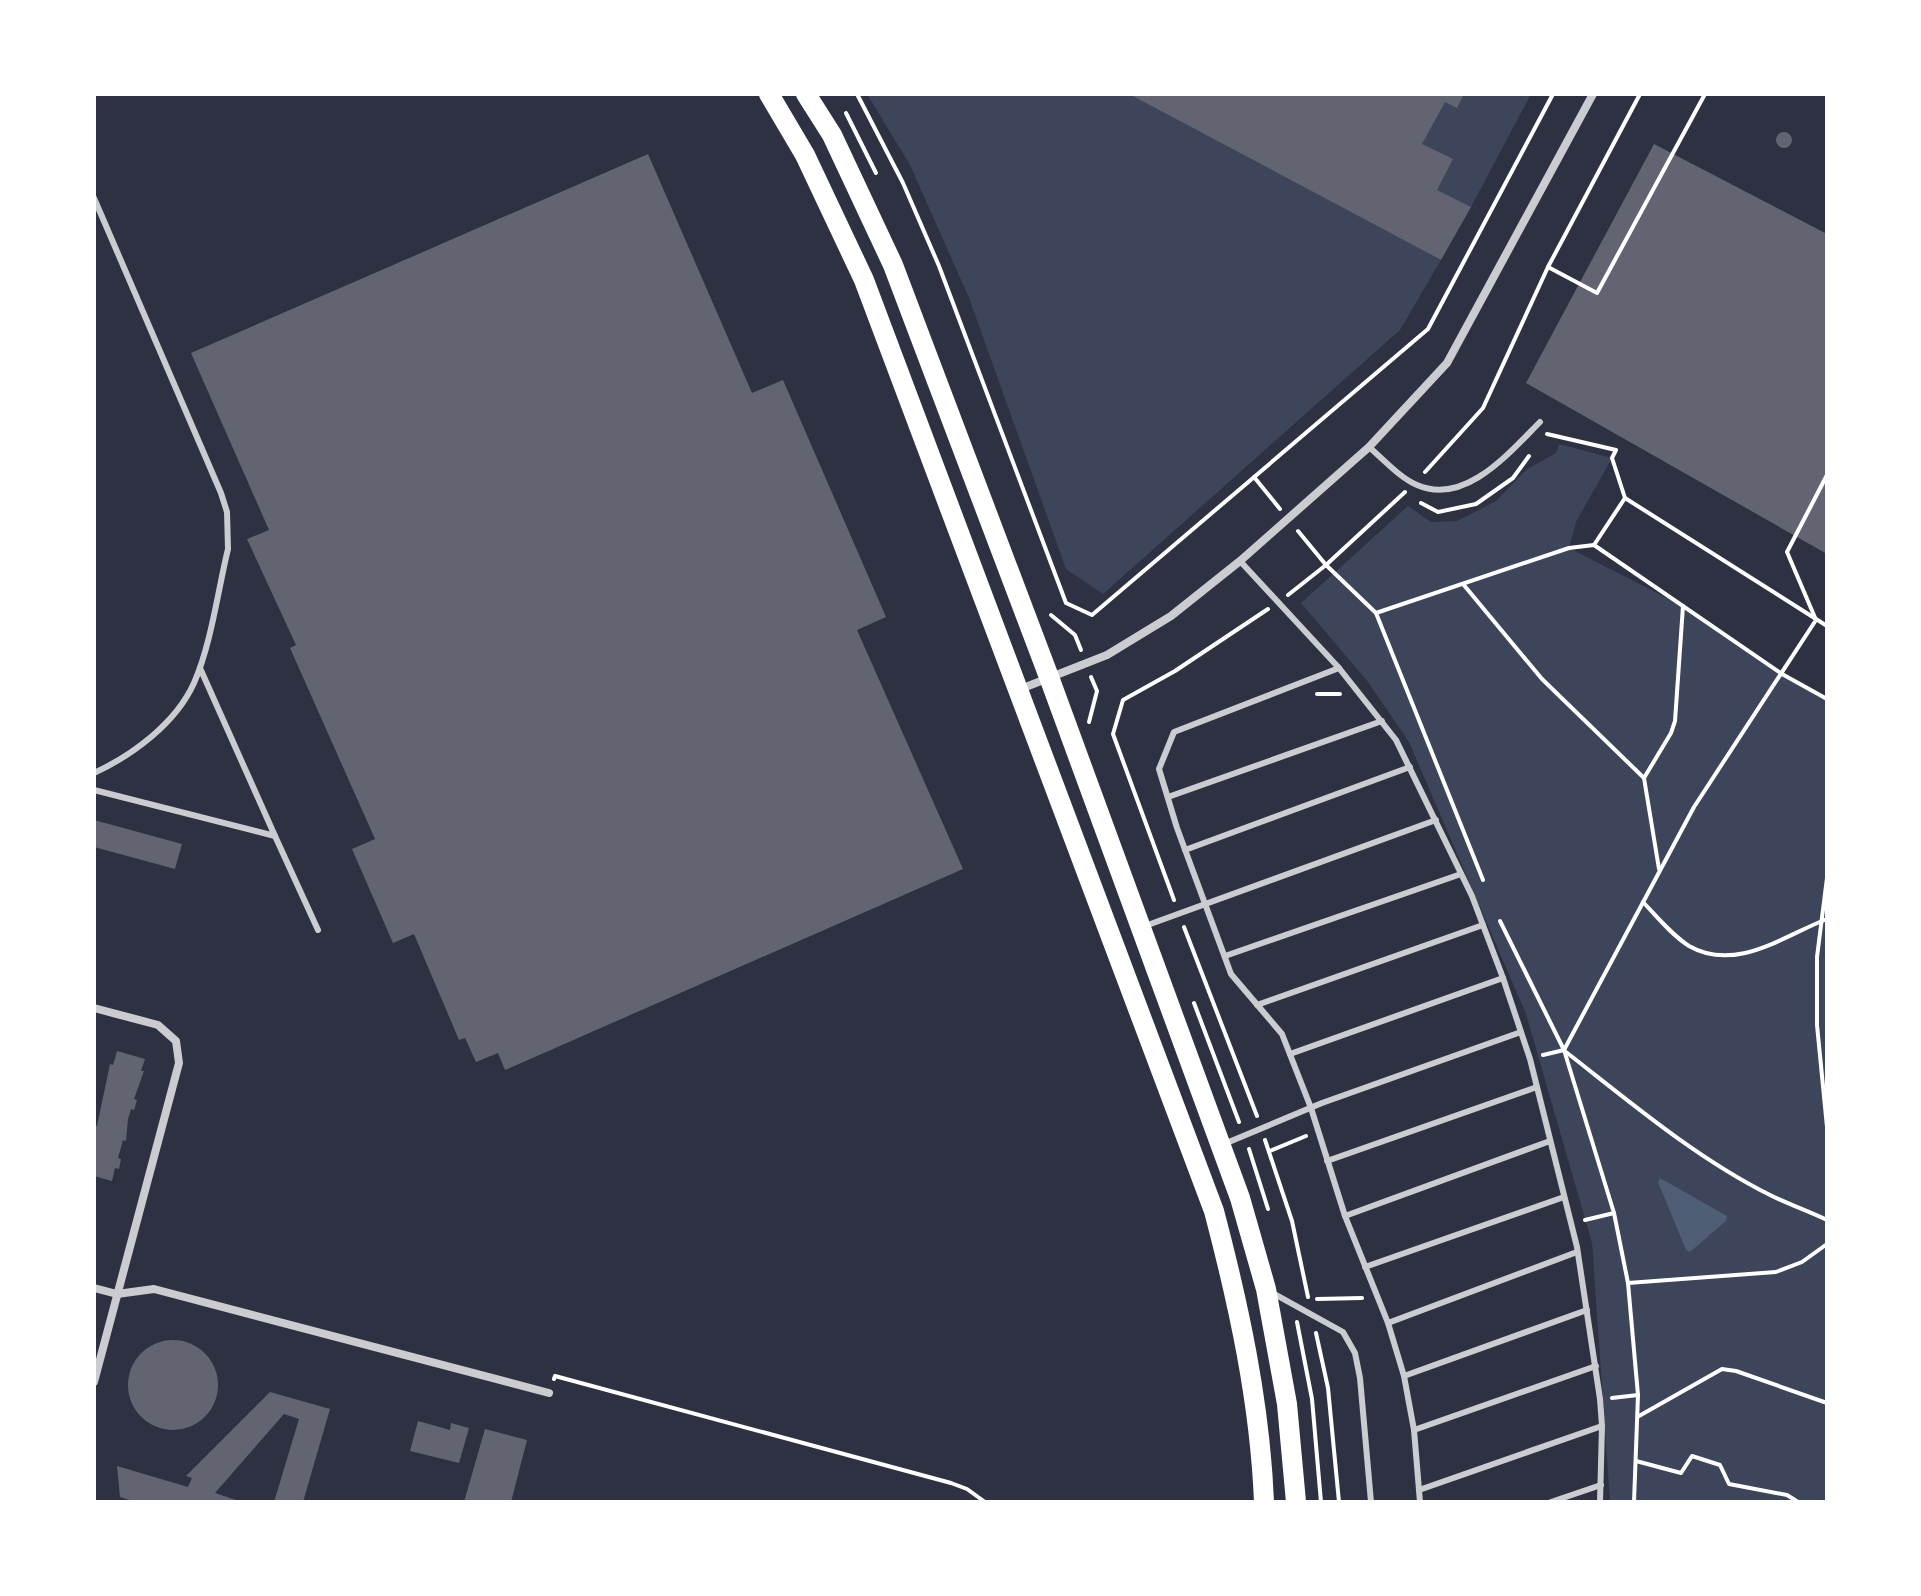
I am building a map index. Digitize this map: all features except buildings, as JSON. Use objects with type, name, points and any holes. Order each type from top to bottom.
[{"type":"main road","points":[[769,94],[805,155],[864,280],[1214,1211],[1240,1313],[1256,1408],[1264,1502]]},
{"type":"main road","points":[[806,94],[832,135],[893,265],[1049,677],[1240,1198],[1266,1289],[1287,1404],[1296,1502]]},
{"type":"street","points":[[1017,690],[1107,655],[1171,616],[1240,561],[1369,447],[1447,363],[1593,94]]},
{"type":"street","points":[[94,1008],[158,1025],[176,1041],[179,1063],[94,1382]]},
{"type":"street","points":[[94,1288],[117,1294],[154,1289],[549,1393]]},
{"type":"lane","points":[[94,198],[221,493],[227,512],[228,549],[193,685],[168,721],[133,751],[94,773]]},
{"type":"lane","points":[[1369,447],[1414,484],[1433,491],[1452,491],[1492,467],[1540,422]]},
{"type":"lane","points":[[1240,561],[1339,668],[1396,740],[1483,925],[1537,1087],[1577,1252],[1596,1366],[1602,1426],[1600,1502]]},
{"type":"lane","points":[[200,667],[318,930]]},
{"type":"lane","points":[[1339,668],[1174,732],[1159,769],[1185,850],[1235,979],[1282,1034],[1311,1108],[1345,1216],[1388,1323],[1404,1376],[1414,1430],[1420,1502]]},
{"type":"lane","points":[[1168,797],[1382,721]]},
{"type":"lane","points":[[1185,850],[1410,767]]},
{"type":"lane","points":[[94,790],[275,836]]},
{"type":"lane","points":[[1141,927],[1436,820]]},
{"type":"lane","points":[[1225,956],[1461,874]]},
{"type":"lane","points":[[1257,1005],[1483,925]]},
{"type":"lane","points":[[1290,1054],[1503,978]]},
{"type":"lane","points":[[1221,1146],[1261,1127],[1521,1032]]},
{"type":"lane","points":[[1327,1161],[1537,1087]]},
{"type":"lane","points":[[1345,1216],[1550,1141]]},
{"type":"lane","points":[[1365,1267],[1564,1197]]},
{"type":"lane","points":[[1388,1323],[1577,1252]]},
{"type":"lane","points":[[1266,1289],[1343,1332],[1355,1353],[1371,1502]]},
{"type":"lane","points":[[1404,1376],[1587,1310]]},
{"type":"lane","points":[[1414,1430],[1596,1366]]},
{"type":"lane","points":[[1419,1490],[1602,1426]]},
{"type":"lane","points":[[1551,1502],[1601,1485]]},
{"type":"path","points":[[857,94],[903,183],[939,266],[1066,603],[1092,615],[1428,329],[1553,94]]},
{"type":"path","points":[[1339,1502],[1328,1388],[1292,1221],[1261,1127],[1113,734],[1123,700],[1175,671],[1277,603],[1326,565],[1414,484],[1483,408],[1548,267],[1640,94]]},
{"type":"path","points":[[1548,267],[1597,293],[1705,94]]},
{"type":"path","points":[[1547,434],[1616,450],[1612,458],[1625,498],[1827,626]]},
{"type":"path","points":[[1816,620],[1787,552],[1827,475]]},
{"type":"path","points":[[1594,545],[1625,498]]},
{"type":"path","points":[[1326,565],[1376,613],[1569,548],[1594,545],[1782,674],[1827,699]]},
{"type":"path","points":[[1463,584],[1542,679],[1644,778],[1659,871]]},
{"type":"path","points":[[1644,778],[1675,721],[1683,606]]},
{"type":"path","points":[[1816,620],[1694,807],[1564,1050],[1666,1129],[1738,1177],[1827,1220]]},
{"type":"path","points":[[1827,878],[1817,957],[1817,1025],[1827,1127]]},
{"type":"path","points":[[1643,902],[1686,944],[1708,952],[1759,950],[1827,919]]},
{"type":"path","points":[[1269,1151],[1317,1132]]},
{"type":"path","points":[[1628,1283],[1776,1272],[1802,1262],[1827,1244]]},
{"type":"path","points":[[1309,1299],[1362,1298]]},
{"type":"path","points":[[1639,1416],[1722,1369],[1736,1371],[1827,1403]]},
{"type":"path","points":[[549,1393],[555,1376],[951,1483],[967,1489],[985,1502]]},
{"type":"path","points":[[1636,1461],[1681,1473],[1692,1456],[1720,1465],[1729,1484],[1787,1495],[1798,1502]]},
{"type":"shaded area","points":[[867,94],[1129,94],[1441,260],[1400,330],[1103,594],[1066,569],[969,298],[910,165]]},
{"type":"shaded area","points":[[1131,94],[1531,94],[1471,207]]},
{"type":"shaded area","points":[[1559,444],[1612,458],[1576,522],[1569,548],[1683,606],[1782,674],[1827,699],[1827,1502],[1610,1502],[1592,1243],[1526,1014],[1409,742],[1368,682],[1301,603],[1408,506],[1431,522],[1457,521],[1496,501],[1527,469],[1556,453]]},
{"type":"shaded area","points":[[1660,1178],[1727,1216],[1726,1221],[1690,1252],[1686,1250],[1658,1182]]}]
